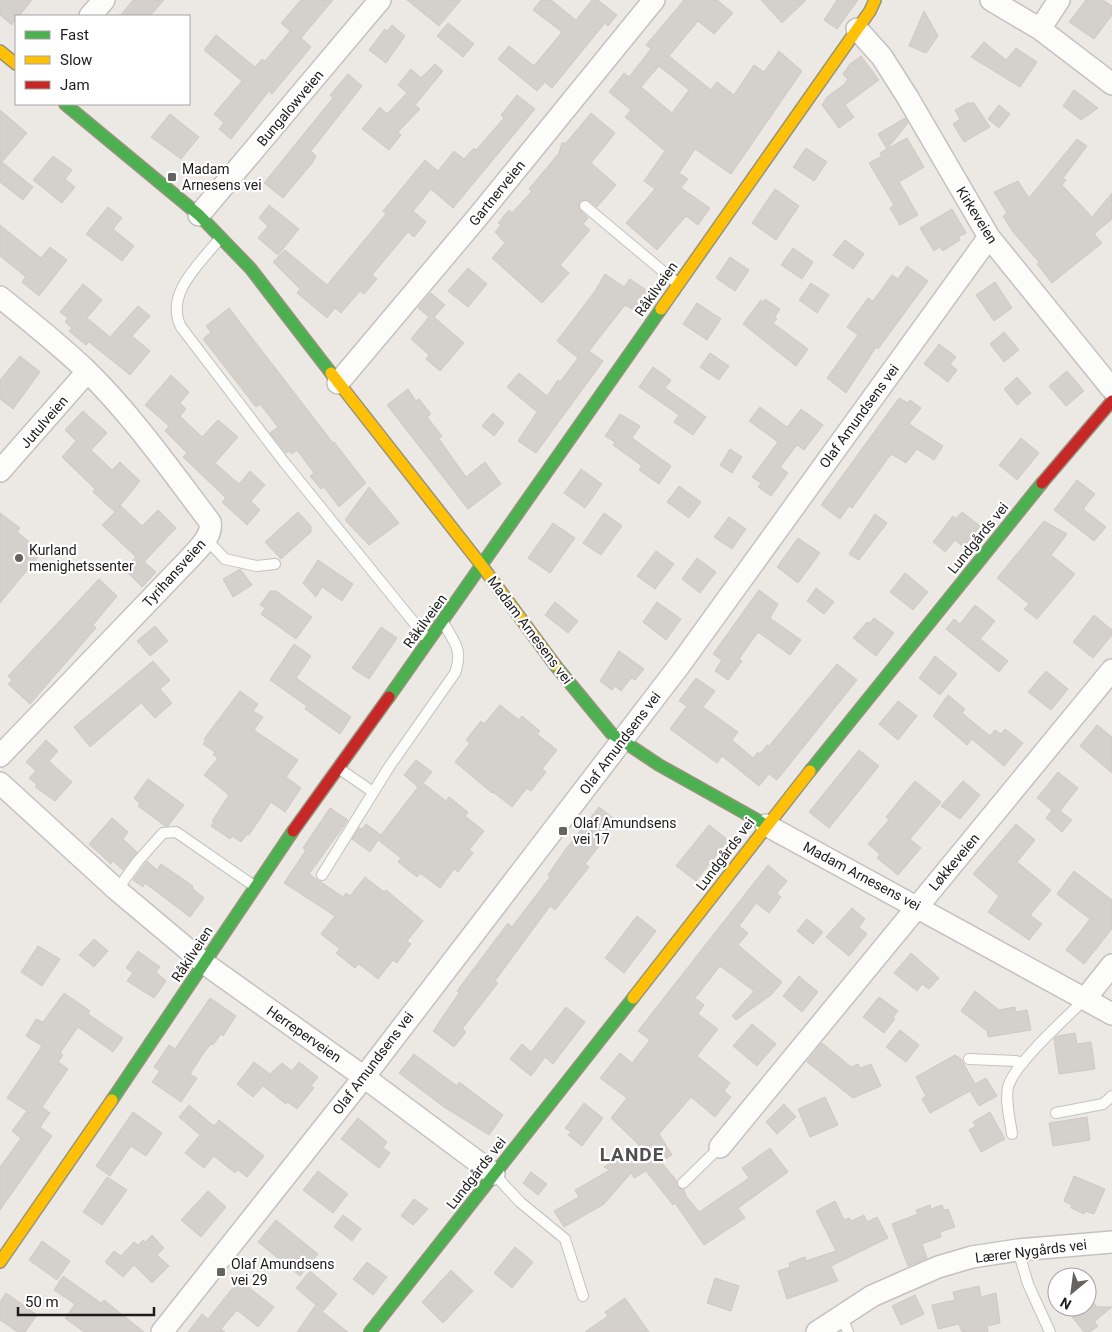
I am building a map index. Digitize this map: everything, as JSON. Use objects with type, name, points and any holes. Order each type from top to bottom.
[{"type":"street","points":[[91,15],[104,0]]},
{"type":"street","name":"Bungalowveien","points":[[199,215],[380,0]]},
{"type":"street","name":"Gartnerveien","points":[[338,383],[482,211],[654,0]]},
{"type":"street","name":"Råkilveien","points":[[0,1262],[255,886],[429,640],[443,623],[678,284],[870,12],[875,0]]},
{"type":"street","points":[[991,0],[1040,29],[1112,84]]},
{"type":"street","points":[[1040,29],[1059,0]]},
{"type":"street","name":"Kirkeveien","points":[[857,29],[882,58],[908,98],[989,237],[1112,389]]},
{"type":"street","points":[[0,51],[15,63]]},
{"type":"street","name":"Madam Arnesens vei","points":[[66,105],[199,215],[222,236],[251,269],[482,566],[559,670],[611,733],[621,741],[766,825],[918,906],[1112,1014]]},
{"type":"street","name":"Olaf Amundsens vei","points":[[162,1332],[364,1077],[684,658],[989,237]]},
{"type":"street","name":"Tyrihansveien","points":[[0,297],[87,372],[150,446],[210,522],[211,527],[206,539],[109,644],[0,756]]},
{"type":"street","name":"Jutulveien","points":[[0,472],[87,372]]},
{"type":"street","name":"Lundgårds vei","points":[[370,1332],[657,968],[766,825],[1071,447],[1112,401]]},
{"type":"street","name":"Løkkeveien","points":[[720,1147],[1019,786],[1112,670]]},
{"type":"street","name":"Herreperveien","points":[[0,784],[117,890],[204,963],[364,1077],[494,1174]]},
{"type":"street","points":[[1084,999],[1112,965]]},
{"type":"street","name":"Lærer Nygårds vei","points":[[818,1332],[845,1324],[872,1296],[920,1273],[972,1257],[1018,1250],[1112,1242]]},
{"type":"lane","points":[[585,206],[678,284]]},
{"type":"lane","points":[[222,236],[188,279],[179,294],[175,306],[176,317],[181,327],[284,462],[429,640]]},
{"type":"lane","points":[[206,539],[225,559],[257,566],[275,564]]},
{"type":"lane","points":[[322,875],[373,792],[455,673],[460,659],[458,648],[443,623]]},
{"type":"lane","points":[[340,768],[373,792]]},
{"type":"lane","points":[[117,890],[138,861],[163,833],[176,832],[255,886]]},
{"type":"lane","points":[[1012,1134],[1008,1106],[1008,1087],[1016,1071],[1084,999]]},
{"type":"lane","points":[[969,1059],[1023,1063]]},
{"type":"lane","points":[[1056,1113],[1103,1104],[1112,1096]]},
{"type":"lane","points":[[683,1183],[720,1147]]},
{"type":"lane","points":[[494,1174],[520,1202],[565,1239],[582,1296]]},
{"type":"lane","points":[[1018,1250],[1028,1284],[1050,1332]]},
{"type":"building","points":[[0,0],[32,0],[20,15],[15,15],[12,25],[0,15]]},
{"type":"building","points":[[133,0],[164,0],[151,15],[121,15]]},
{"type":"building","points":[[301,0],[333,0],[301,38],[311,47],[272,94],[269,91],[231,139],[219,129],[224,123],[214,114],[242,81],[204,50],[216,35],[255,67],[262,59],[265,61],[290,31],[281,23]]},
{"type":"building","points":[[407,0],[461,0],[439,26]]},
{"type":"building","points":[[541,0],[551,0],[576,20],[592,0],[598,0],[617,15],[608,26],[605,23],[552,88],[545,82],[537,91],[498,59],[509,46],[534,66],[562,32],[533,10]]},
{"type":"building","points":[[684,0],[717,0],[733,13],[714,34],[698,21],[669,56],[711,90],[717,82],[734,95],[754,65],[764,72],[779,51],[802,71],[731,174],[695,149],[679,173],[688,179],[681,188],[710,208],[698,225],[686,216],[657,250],[626,223],[655,189],[644,181],[665,151],[625,117],[631,110],[609,92],[624,73],[629,77],[651,49],[646,45]],"holes":[[[659,66],[689,90],[672,113],[641,87]]]},
{"type":"building","points":[[761,0],[806,0],[782,23]]},
{"type":"building","points":[[837,0],[858,0],[837,29],[824,20]]},
{"type":"building","points":[[1086,0],[1103,0],[1112,6],[1112,15],[1094,39],[1069,22]]},
{"type":"building","points":[[924,11],[938,36],[926,53],[909,46]]},
{"type":"building","points":[[448,23],[474,44],[463,57],[437,36]]},
{"type":"building","points":[[392,25],[405,36],[386,63],[369,50],[385,29],[387,31]]},
{"type":"building","points":[[984,42],[1006,60],[1016,48],[1037,62],[1020,87],[971,57]]},
{"type":"building","points":[[861,56],[879,80],[845,105],[854,117],[839,128],[822,105],[827,97],[846,83],[848,80],[843,74],[850,64]]},
{"type":"building","points":[[435,64],[443,71],[415,105],[420,109],[398,132],[401,135],[389,150],[362,129],[380,107],[387,114],[407,93],[398,85],[411,69],[421,78]]},
{"type":"building","points":[[348,74],[362,86],[311,151],[316,156],[313,162],[283,198],[264,183],[333,98],[330,95]]},
{"type":"building","points":[[1074,90],[1098,108],[1081,120],[1063,106]]},
{"type":"building","points":[[517,95],[535,109],[453,208],[431,189],[413,211],[426,222],[414,237],[408,232],[372,275],[377,279],[364,294],[360,291],[341,313],[335,308],[327,318],[297,293],[300,289],[273,262],[285,250],[327,285],[386,214],[383,211],[425,160],[438,171],[454,151],[464,159],[474,148],[476,150],[504,118],[501,115]]},
{"type":"building","points":[[968,103],[974,103],[990,127],[964,142],[953,124],[960,119],[955,110]]},
{"type":"building","points":[[999,105],[1010,114],[999,128],[988,119]]},
{"type":"building","points":[[0,110],[27,133],[2,162],[33,187],[23,200],[0,182]]},
{"type":"building","points":[[591,113],[615,133],[591,163],[616,185],[597,207],[587,199],[579,202],[579,209],[588,218],[583,224],[590,230],[560,265],[569,273],[542,303],[492,258],[505,243],[495,232],[501,225],[498,223],[509,210],[512,213],[532,191],[529,189],[559,153],[562,143],[566,143]]},
{"type":"building","points":[[170,114],[199,137],[181,159],[151,137]]},
{"type":"building","points":[[905,118],[908,123],[887,149],[878,134]]},
{"type":"building","points":[[907,138],[924,167],[899,182],[918,215],[900,225],[890,208],[894,205],[869,163],[882,156],[880,153]]},
{"type":"building","points":[[1077,139],[1087,146],[1063,178],[1066,180],[1062,185],[1092,217],[1112,193],[1112,219],[1094,234],[1102,243],[1052,283],[1037,264],[1039,262],[1013,232],[1003,216],[1007,213],[994,192],[1018,181],[1029,198]]},
{"type":"building","points":[[806,148],[827,162],[814,181],[793,167]]},
{"type":"building","points":[[53,156],[72,170],[65,179],[75,187],[62,203],[33,180]]},
{"type":"building","points":[[775,189],[799,206],[776,240],[752,223]]},
{"type":"building","points":[[269,205],[299,229],[278,255],[258,238],[268,226],[259,218]]},
{"type":"building","points":[[108,207],[122,218],[113,229],[134,246],[122,261],[86,234]]},
{"type":"building","points":[[952,209],[966,233],[958,237],[960,240],[943,251],[940,247],[934,251],[920,228]]},
{"type":"building","points":[[0,225],[41,258],[50,247],[67,260],[39,296],[22,282],[26,277],[0,256]]},
{"type":"building","points":[[845,240],[864,254],[853,269],[833,255]]},
{"type":"building","points":[[793,248],[813,262],[802,279],[781,265]]},
{"type":"building","points":[[730,257],[749,270],[735,291],[716,278]]},
{"type":"building","points":[[907,266],[928,281],[878,349],[876,347],[846,393],[827,378],[858,335],[847,327],[868,298],[873,301],[892,275],[898,279]]},
{"type":"building","points":[[468,268],[487,284],[468,307],[448,291]]},
{"type":"building","points":[[605,274],[624,287],[630,279],[649,292],[635,311],[625,305],[589,351],[603,361],[536,453],[518,441],[537,412],[507,387],[519,373],[547,396],[558,380],[560,382],[578,358],[557,341],[595,291]]},
{"type":"building","points":[[995,282],[1012,308],[994,321],[976,295]]},
{"type":"building","points":[[811,283],[829,295],[817,313],[799,300]]},
{"type":"building","points":[[83,284],[102,300],[87,318],[110,337],[138,306],[150,316],[132,336],[150,351],[130,375],[89,342],[86,345],[69,331],[72,328],[65,322],[68,318],[60,312]]},
{"type":"building","points":[[431,293],[445,305],[434,317],[464,343],[440,371],[426,359],[429,355],[411,339],[429,317],[418,308]]},
{"type":"building","points":[[765,299],[780,309],[775,317],[777,319],[773,323],[808,349],[796,366],[743,324],[761,300],[763,302]]},
{"type":"building","points":[[697,303],[721,319],[707,340],[683,324]]},
{"type":"building","points":[[229,308],[366,483],[339,507],[324,487],[321,489],[310,476],[314,473],[297,450],[292,454],[289,451],[286,453],[270,433],[278,427],[260,404],[256,407],[203,339],[211,332],[206,326]]},
{"type":"building","points":[[1004,332],[1019,350],[1004,362],[990,344]]},
{"type":"building","points":[[939,344],[956,357],[950,364],[957,370],[948,382],[924,364]]},
{"type":"building","points":[[710,353],[729,366],[719,380],[700,367]]},
{"type":"building","points":[[20,356],[40,372],[13,409],[0,399],[0,380]]},
{"type":"building","points":[[653,367],[671,380],[665,388],[706,417],[693,435],[674,422],[679,415],[639,387]]},
{"type":"building","points":[[1067,371],[1084,391],[1066,406],[1049,386]]},
{"type":"building","points":[[171,375],[189,392],[180,403],[186,409],[180,416],[202,437],[218,420],[238,437],[215,463],[239,484],[250,471],[265,485],[251,501],[260,510],[247,525],[222,502],[226,498],[183,457],[187,453],[165,431],[169,426],[145,405]]},
{"type":"building","points":[[1017,377],[1031,393],[1017,405],[1004,389]]},
{"type":"building","points":[[408,389],[416,401],[419,399],[431,414],[427,417],[442,436],[439,439],[466,477],[485,462],[501,484],[468,509],[387,405]]},
{"type":"building","points":[[899,398],[908,403],[910,400],[921,408],[909,424],[943,446],[934,460],[917,449],[906,463],[891,454],[852,508],[849,506],[840,519],[821,505]]},
{"type":"building","points":[[760,407],[787,427],[801,409],[823,425],[804,450],[797,445],[780,467],[788,473],[771,496],[758,487],[761,483],[752,477],[778,442],[749,421]]},
{"type":"building","points":[[83,411],[107,433],[91,450],[112,470],[120,462],[140,481],[115,512],[93,492],[95,489],[62,457],[76,441],[65,430]]},
{"type":"building","points":[[493,413],[504,423],[494,436],[482,426]]},
{"type":"building","points":[[620,414],[640,426],[632,438],[671,466],[659,484],[639,470],[642,466],[613,445],[615,442],[605,436]]},
{"type":"building","points":[[1021,438],[1039,453],[1017,480],[999,465]]},
{"type":"building","points":[[730,449],[742,457],[732,473],[720,465]]},
{"type":"building","points":[[581,469],[602,484],[585,508],[564,493]]},
{"type":"building","points":[[1077,480],[1095,494],[1083,509],[1106,527],[1094,541],[1054,510]]},
{"type":"building","points":[[679,486],[701,502],[689,518],[667,502]]},
{"type":"building","points":[[369,487],[399,523],[369,545],[345,520]]},
{"type":"building","points":[[121,506],[142,526],[158,510],[176,528],[144,562],[156,572],[142,587],[124,569],[136,557],[102,525]]},
{"type":"building","points":[[298,512],[311,526],[311,532],[281,559],[265,542]]},
{"type":"building","points":[[962,512],[980,526],[964,547],[955,540],[945,552],[933,542],[953,516],[956,519]]},
{"type":"building","name":"Kurland menighetssenter","points":[[0,513],[20,528],[17,532],[42,552],[0,603]]},
{"type":"building","points":[[604,513],[622,526],[601,555],[583,543]]},
{"type":"building","points":[[875,514],[887,523],[859,560],[849,554]]},
{"type":"building","points":[[729,517],[746,529],[732,549],[714,537]]},
{"type":"building","points":[[1044,521],[1067,534],[1051,555],[1075,574],[1037,619],[1024,609],[1029,604],[997,578]]},
{"type":"building","points":[[553,523],[575,538],[550,573],[528,558]]},
{"type":"building","points":[[798,538],[820,553],[798,583],[777,567]]},
{"type":"building","points":[[656,551],[674,564],[655,589],[637,576]]},
{"type":"building","points":[[697,558],[716,572],[700,593],[682,579]]},
{"type":"building","points":[[318,560],[353,584],[342,601],[322,587],[316,597],[303,583]]},
{"type":"building","points":[[240,569],[252,585],[233,597],[223,579]]},
{"type":"building","points":[[905,573],[928,592],[913,610],[890,592]]},
{"type":"building","points":[[99,579],[117,596],[93,625],[96,628],[30,704],[8,684],[12,680],[8,676]]},
{"type":"building","points":[[816,588],[834,602],[824,614],[807,601]]},
{"type":"building","points":[[759,590],[778,604],[770,618],[801,640],[790,655],[758,632],[739,659],[742,661],[728,680],[715,671],[722,660],[713,654]]},
{"type":"building","points":[[270,591],[276,591],[312,617],[296,639],[261,614],[265,608],[260,605]]},
{"type":"building","points":[[555,602],[578,621],[568,633],[545,615]]},
{"type":"building","points":[[657,602],[681,619],[666,640],[643,622]]},
{"type":"building","points":[[975,605],[995,621],[980,639],[1008,661],[999,672],[946,629],[954,619],[960,624]]},
{"type":"building","points":[[1094,615],[1112,630],[1112,635],[1093,658],[1073,642]]},
{"type":"building","points":[[874,618],[894,633],[876,656],[853,638],[867,622],[870,623]]},
{"type":"building","points":[[155,626],[168,641],[150,656],[137,641]]},
{"type":"building","points":[[381,627],[397,638],[369,679],[352,668]]},
{"type":"building","points":[[294,644],[311,656],[296,678],[351,717],[340,734],[305,709],[307,706],[270,680]]},
{"type":"building","points":[[619,651],[644,669],[635,680],[631,678],[621,691],[615,686],[612,690],[600,681]]},
{"type":"building","points":[[935,656],[957,674],[940,695],[919,678]]},
{"type":"building","points":[[153,661],[170,680],[160,689],[172,703],[155,718],[141,703],[90,747],[74,727]]},
{"type":"building","points":[[837,664],[857,680],[777,780],[769,774],[759,786],[722,756],[717,763],[670,729],[687,706],[679,701],[696,678],[715,691],[703,707],[738,732],[732,740],[753,758],[758,752],[760,754],[767,745],[769,746]]},
{"type":"building","points":[[1046,671],[1068,689],[1051,710],[1028,692]]},
{"type":"building","points":[[240,691],[258,704],[253,711],[263,717],[254,730],[298,760],[286,777],[301,788],[285,812],[271,802],[249,835],[247,834],[241,842],[232,836],[230,839],[211,826],[214,822],[212,821],[229,795],[204,775],[218,758],[213,755],[215,752],[203,744],[206,740],[204,739]]},
{"type":"building","points":[[948,695],[965,709],[962,713],[990,736],[995,730],[1001,734],[1005,729],[1023,743],[1004,766],[972,739],[967,745],[933,716]]},
{"type":"building","points":[[898,701],[917,716],[898,740],[879,724]]},
{"type":"building","points":[[500,705],[519,720],[522,716],[540,731],[537,734],[557,750],[542,769],[546,772],[531,791],[527,788],[512,807],[455,762],[470,743],[466,740],[481,721],[484,724]]},
{"type":"building","points":[[1097,725],[1112,737],[1112,773],[1080,746]]},
{"type":"building","points":[[46,740],[58,751],[49,761],[72,782],[55,801],[35,787],[37,785],[29,778],[36,771],[26,762]]},
{"type":"building","points":[[859,750],[879,766],[829,828],[809,812]]},
{"type":"building","points":[[416,760],[432,772],[423,783],[446,801],[449,797],[468,812],[465,816],[484,831],[469,850],[473,853],[458,872],[454,869],[440,888],[420,873],[417,877],[398,862],[401,858],[378,840],[370,852],[352,839],[359,828],[362,829],[366,824],[381,835],[418,787],[404,775]]},
{"type":"building","points":[[1058,772],[1078,788],[1060,811],[1072,820],[1062,832],[1046,818],[1052,810],[1037,798]]},
{"type":"building","points":[[148,779],[184,805],[168,826],[165,826],[138,806],[140,804],[134,798]]},
{"type":"building","points":[[915,781],[941,802],[910,839],[921,848],[898,875],[877,858],[880,854],[868,844],[889,820],[886,817]]},
{"type":"building","points":[[963,781],[980,795],[960,819],[941,806]]},
{"type":"building","points":[[599,807],[618,822],[585,864],[589,867],[555,910],[550,906],[495,981],[498,983],[462,1029],[466,1032],[454,1047],[433,1031],[459,993],[457,991],[508,923],[512,927],[550,877],[548,875],[565,850]]},
{"type":"building","points":[[330,808],[348,820],[309,874],[343,897],[346,893],[350,896],[365,877],[384,892],[386,890],[423,921],[407,941],[411,944],[397,963],[393,960],[378,979],[359,964],[355,968],[336,953],[340,949],[321,934],[335,916],[284,883],[306,850],[303,848]]},
{"type":"building","points":[[112,818],[128,832],[123,839],[137,852],[123,870],[113,861],[111,864],[89,844]]},
{"type":"building","points":[[1016,824],[1035,840],[1017,862],[1051,890],[1030,915],[1042,924],[1029,940],[988,912],[999,896],[973,874]]},
{"type":"building","points":[[709,825],[728,840],[696,881],[676,866]]},
{"type":"building","points":[[147,861],[157,870],[161,864],[193,886],[192,888],[204,898],[190,917],[145,883],[143,887],[133,880]]},
{"type":"building","points":[[768,865],[787,881],[777,893],[781,897],[769,913],[756,903],[739,926],[748,933],[738,945],[782,982],[771,995],[736,1020],[732,1016],[754,991],[720,966],[695,998],[704,1005],[698,1014],[718,1029],[697,1056],[730,1083],[724,1091],[731,1097],[715,1117],[691,1097],[659,1134],[672,1155],[661,1162],[677,1181],[678,1187],[684,1190],[686,1196],[699,1212],[749,1178],[742,1168],[770,1148],[788,1172],[738,1208],[745,1218],[704,1245],[675,1203],[673,1205],[646,1171],[634,1178],[631,1173],[604,1204],[564,1227],[554,1211],[579,1197],[575,1190],[610,1170],[604,1167],[639,1145],[611,1118],[627,1098],[600,1078],[620,1053],[632,1063],[650,1040],[638,1031]]},
{"type":"building","points":[[1074,871],[1112,900],[1112,929],[1084,964],[1066,950],[1090,919],[1057,894]]},
{"type":"building","points":[[852,908],[865,919],[859,927],[867,934],[849,956],[826,937]]},
{"type":"building","points":[[637,916],[656,931],[624,973],[605,958]]},
{"type":"building","points":[[807,919],[823,932],[813,944],[797,931]]},
{"type":"building","points":[[94,939],[108,951],[94,967],[79,955]]},
{"type":"building","points":[[38,946],[60,959],[42,986],[21,972]]},
{"type":"building","points":[[138,951],[160,967],[156,972],[166,981],[154,998],[127,981],[133,973],[126,968]]},
{"type":"building","points":[[911,953],[939,978],[929,989],[922,984],[917,991],[894,973]]},
{"type":"building","points":[[799,976],[818,992],[802,1012],[783,996]]},
{"type":"building","points":[[975,991],[999,1010],[1015,1007],[1016,1012],[1027,1010],[1031,1030],[988,1037],[987,1031],[961,1011]]},
{"type":"building","points":[[64,993],[90,1011],[88,1014],[123,1038],[113,1052],[78,1027],[60,1053],[63,1055],[58,1062],[68,1069],[42,1107],[50,1113],[40,1127],[52,1136],[0,1210],[0,1167],[21,1138],[12,1131],[27,1111],[7,1098],[42,1046],[26,1036],[36,1019],[43,1022]]},
{"type":"building","points":[[879,997],[898,1011],[893,1017],[895,1019],[884,1033],[863,1017]]},
{"type":"building","points":[[210,998],[236,1016],[223,1036],[221,1034],[213,1045],[212,1043],[205,1051],[190,1074],[197,1078],[181,1102],[152,1082],[160,1071],[154,1067],[169,1045],[175,1049]]},
{"type":"building","points":[[566,1007],[585,1022],[553,1064],[545,1057],[531,1076],[510,1059],[522,1044],[531,1052]]},
{"type":"building","points":[[752,1024],[776,1044],[757,1066],[733,1046]]},
{"type":"building","points":[[900,1030],[919,1045],[906,1062],[886,1047]]},
{"type":"building","points":[[1075,1033],[1077,1044],[1091,1042],[1095,1069],[1059,1074],[1054,1039],[1057,1036]]},
{"type":"building","points":[[822,1043],[851,1067],[858,1064],[860,1068],[871,1064],[881,1086],[853,1098],[807,1062]]},
{"type":"building","points":[[414,1054],[457,1086],[459,1082],[503,1115],[489,1135],[444,1107],[399,1073]]},
{"type":"building","points":[[955,1055],[961,1059],[975,1084],[986,1078],[997,1096],[979,1106],[970,1091],[930,1113],[922,1099],[926,1096],[916,1077]]},
{"type":"building","points":[[254,1062],[270,1074],[282,1063],[292,1071],[299,1062],[318,1077],[311,1086],[314,1088],[297,1109],[288,1102],[286,1104],[263,1086],[253,1097],[237,1084]]},
{"type":"building","points":[[825,1097],[838,1125],[810,1137],[798,1109]]},
{"type":"building","points":[[584,1103],[603,1118],[582,1146],[568,1135],[571,1132],[565,1128]]},
{"type":"building","points":[[784,1104],[796,1117],[777,1134],[766,1122]]},
{"type":"building","points":[[189,1105],[214,1126],[219,1120],[264,1156],[247,1177],[238,1170],[235,1173],[214,1156],[204,1168],[185,1153],[200,1135],[179,1117]]},
{"type":"building","points":[[133,1112],[162,1133],[146,1156],[131,1146],[110,1176],[96,1166]]},
{"type":"building","points":[[990,1112],[1005,1139],[981,1152],[969,1130],[976,1126],[973,1122]]},
{"type":"building","points":[[1087,1117],[1090,1140],[1053,1146],[1049,1123]]},
{"type":"building","points":[[358,1118],[387,1142],[383,1148],[390,1153],[379,1168],[341,1139]]},
{"type":"building","points":[[318,1171],[348,1194],[333,1213],[303,1190]]},
{"type":"building","points":[[531,1172],[547,1184],[538,1195],[523,1183]]},
{"type":"building","points":[[1074,1176],[1105,1189],[1094,1214],[1085,1211],[1084,1214],[1071,1208],[1072,1205],[1064,1201]]},
{"type":"building","points":[[107,1177],[127,1190],[102,1225],[83,1212]]},
{"type":"building","points":[[208,1191],[226,1207],[201,1237],[181,1220]]},
{"type":"building","points":[[414,1199],[428,1209],[413,1225],[401,1216]]},
{"type":"building","points":[[835,1201],[844,1220],[849,1218],[851,1221],[864,1215],[867,1222],[877,1217],[888,1238],[831,1266],[838,1281],[787,1299],[778,1271],[790,1267],[789,1263],[805,1257],[806,1261],[836,1251],[816,1211]]},
{"type":"building","points":[[930,1205],[931,1209],[942,1205],[944,1210],[948,1209],[955,1227],[940,1232],[941,1237],[922,1244],[927,1258],[908,1266],[892,1224],[918,1214],[916,1210]]},
{"type":"building","points":[[343,1215],[361,1229],[352,1241],[334,1227]]},
{"type":"building","points":[[276,1220],[318,1254],[300,1276],[258,1242]]},
{"type":"building","points":[[152,1235],[164,1248],[157,1255],[169,1266],[152,1283],[134,1265],[123,1277],[105,1262],[114,1251],[121,1256],[134,1242],[138,1245],[143,1240],[145,1242]]},
{"type":"building","points":[[42,1241],[70,1261],[57,1280],[29,1260]]},
{"type":"building","points":[[515,1247],[533,1262],[512,1288],[494,1273]]},
{"type":"building","points":[[367,1262],[387,1277],[373,1295],[353,1279]]},
{"type":"building","points":[[451,1270],[473,1291],[443,1323],[422,1302]]},
{"type":"building","points":[[310,1271],[337,1294],[323,1311],[296,1288]]},
{"type":"building","points":[[63,1276],[101,1303],[104,1300],[144,1332],[84,1332],[65,1318],[75,1304],[54,1290]]},
{"type":"building","points":[[715,1278],[739,1286],[731,1311],[707,1303]]},
{"type":"building","points":[[239,1280],[274,1307],[258,1327],[237,1310],[221,1329],[225,1332],[188,1332],[202,1314],[208,1319]]},
{"type":"building","points":[[979,1286],[981,1297],[996,1293],[1000,1323],[987,1326],[988,1332],[962,1332],[959,1324],[938,1329],[932,1305],[955,1300],[953,1292]]},
{"type":"building","points":[[6,1293],[37,1315],[25,1332],[18,1332],[0,1320],[0,1302]]},
{"type":"building","points":[[915,1295],[924,1314],[901,1325],[892,1306]]},
{"type":"building","points":[[625,1298],[649,1332],[585,1332],[608,1316],[605,1312]]},
{"type":"building","points":[[315,1306],[348,1332],[297,1332]]},
{"type":"building","points":[[1097,1307],[1112,1307],[1094,1322],[1098,1326],[1090,1332],[1084,1332],[1072,1317],[1097,1317]]},
{"type":"traffic: fast","points":[[66,105],[199,215],[251,269],[331,373]]},
{"type":"traffic: fast","points":[[389,697],[661,309]]},
{"type":"traffic: fast","points":[[810,771],[1042,483]]},
{"type":"traffic: fast","points":[[555,665],[611,733],[659,765],[766,825]]},
{"type":"traffic: fast","points":[[112,1100],[293,831]]},
{"type":"traffic: fast","points":[[370,1332],[633,998]]},
{"type":"traffic: slow","points":[[661,309],[870,11],[875,0]]},
{"type":"traffic: slow","points":[[0,51],[15,63]]},
{"type":"traffic: slow","points":[[331,373],[482,566],[555,665]]},
{"type":"traffic: slow","points":[[633,998],[810,771]]},
{"type":"traffic: slow","points":[[0,1262],[112,1100]]},
{"type":"traffic: jam","points":[[1042,483],[1112,401]]},
{"type":"traffic: jam","points":[[293,831],[389,697]]},
{"type":"place","name":"Madam Arnesens vei","points":[[172,177]]},
{"type":"place","name":"Kurland menighetssenter","points":[[19,558]]},
{"type":"place","name":"Olaf Amundsens vei 17","points":[[563,831]]},
{"type":"place","name":"Olaf Amundsens vei 29","points":[[221,1272]]},
{"type":"district","name":"LANDE","points":[[632,1154]]}]
